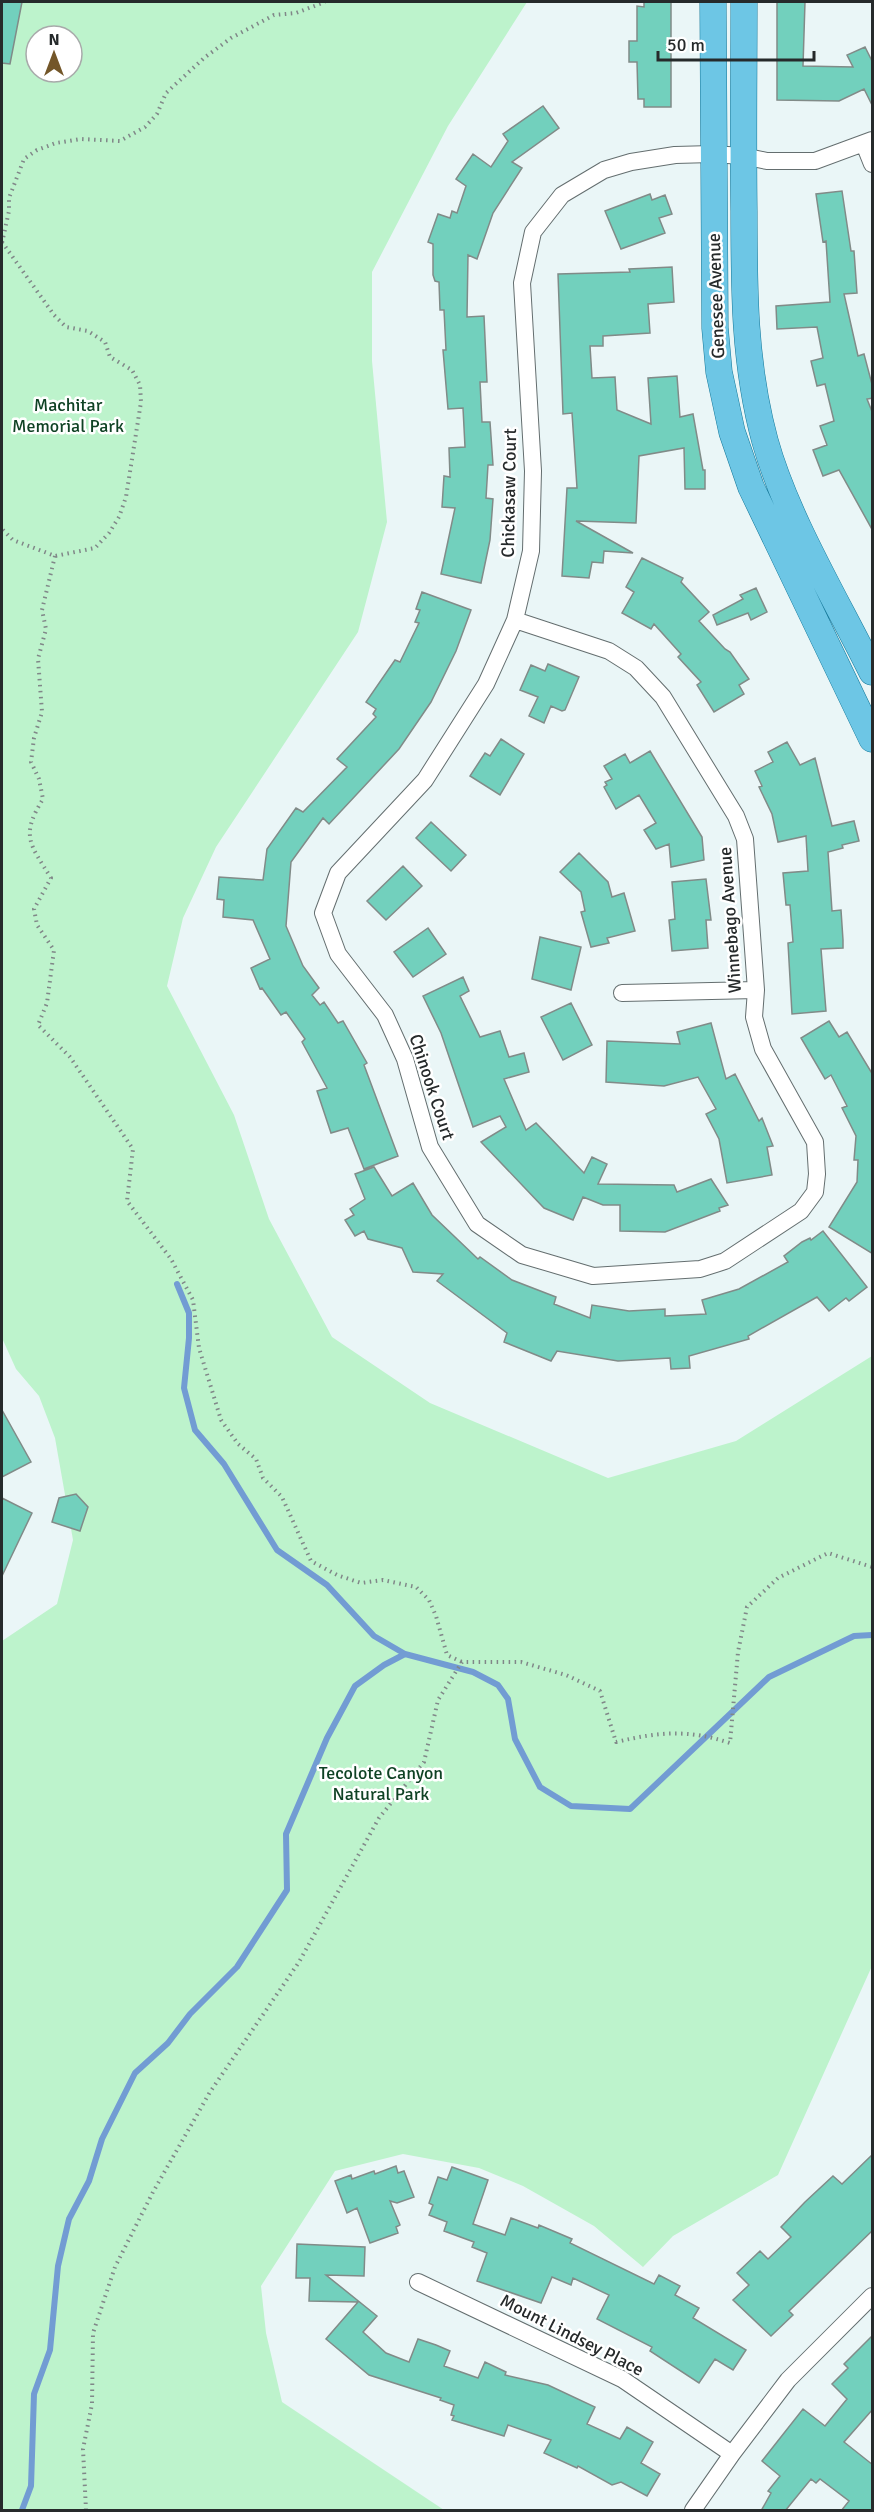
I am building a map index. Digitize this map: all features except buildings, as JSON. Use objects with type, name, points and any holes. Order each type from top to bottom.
[{"type":"main road","name":"Genesee Avenue","points":[[713,2],[712,154],[715,328],[719,372],[732,432],[760,507],[873,739]]},
{"type":"main road","name":"Genesee Avenue","points":[[744,2],[744,315],[754,396],[766,444],[779,481],[873,672]]},
{"type":"street","name":"Chickasaw Court","points":[[368,995],[338,954],[323,913],[330,893],[338,873],[425,780],[486,684],[515,620],[531,551],[533,471],[522,283],[533,232],[562,195],[604,170],[631,162],[675,155],[712,154],[743,156],[766,161],[815,161],[868,142]]},
{"type":"street","points":[[868,142],[873,164]]},
{"type":"street","name":"Winnebago Avenue","points":[[515,620],[609,651],[636,668],[663,697],[736,816],[745,839],[756,990],[754,1017],[763,1049],[815,1142],[817,1174]]},
{"type":"street","points":[[622,993],[756,990]]},
{"type":"street","name":"Chinook Court","points":[[368,995],[385,1015],[405,1059],[430,1147],[477,1224],[522,1254],[593,1276],[700,1269],[725,1261],[801,1211],[815,1192],[817,1174]]},
{"type":"street","name":"Mount Lindsey Place","points":[[418,2282],[622,2379],[732,2454]]},
{"type":"street","points":[[693,2511],[732,2454],[788,2380],[873,2296]]},
{"type":"path","points":[[2,529],[13,540],[55,556],[95,548],[120,517],[126,497],[138,421],[140,385],[132,370],[110,357],[105,342],[88,331],[66,327],[54,315],[2,243],[9,212],[9,198],[24,159],[37,150],[56,143],[81,139],[120,141],[145,127],[157,114],[166,93],[204,58],[231,38],[274,15],[296,13],[325,2]]},
{"type":"path","points":[[55,556],[42,610],[46,629],[38,658],[42,712],[34,738],[31,762],[39,779],[43,799],[32,816],[29,842],[51,878],[34,909],[37,925],[54,950],[46,1002],[38,1025],[70,1057],[133,1149],[127,1201],[171,1259],[193,1300],[199,1348],[221,1420],[238,1444],[256,1459],[263,1478],[282,1497],[310,1561],[337,1575],[361,1583],[383,1580],[416,1587],[429,1600],[447,1655],[462,1662],[521,1662],[566,1674],[600,1691],[616,1742],[655,1733],[704,1735],[730,1743],[738,1652],[747,1607],[778,1578],[828,1553],[873,1567]]},
{"type":"path","points":[[86,2511],[83,2449],[92,2404],[93,2333],[115,2267],[153,2192],[210,2092],[299,1962],[379,1818],[424,1762],[438,1700],[462,1662]]},
{"type":"green space","name":"Tecolote Canyon Natural Park","points":[[2,2],[527,2],[448,126],[372,272],[372,361],[387,522],[358,632],[216,847],[183,918],[167,986],[234,1115],[269,1219],[332,1337],[430,1403],[608,1478],[736,1441],[872,1356],[872,1966],[778,2175],[673,2236],[643,2267],[594,2226],[523,2186],[479,2168],[403,2154],[335,2171],[261,2286],[266,2333],[282,2402],[444,2510],[2,2510],[2,1641],[57,1604],[73,1540],[55,1438],[39,1396],[16,1369],[2,1338]]},
{"type":"waterway","points":[[177,1284],[189,1313],[184,1388],[195,1430],[224,1464],[277,1550],[327,1585],[374,1636],[405,1654]]},
{"type":"waterway","points":[[22,2510],[31,2486],[34,2394],[50,2350],[58,2266],[69,2219],[89,2181],[102,2139],[135,2073],[168,2043],[190,2014],[237,1967],[287,1890],[286,1834],[327,1738],[355,1686],[384,1665],[405,1654],[473,1672],[498,1685],[508,1699],[515,1739],[540,1787],[571,1806],[630,1809],[769,1677],[854,1636],[872,1635]]},
{"type":"park label","name":"Machitar Memorial Park","points":[[68,415]]}]
